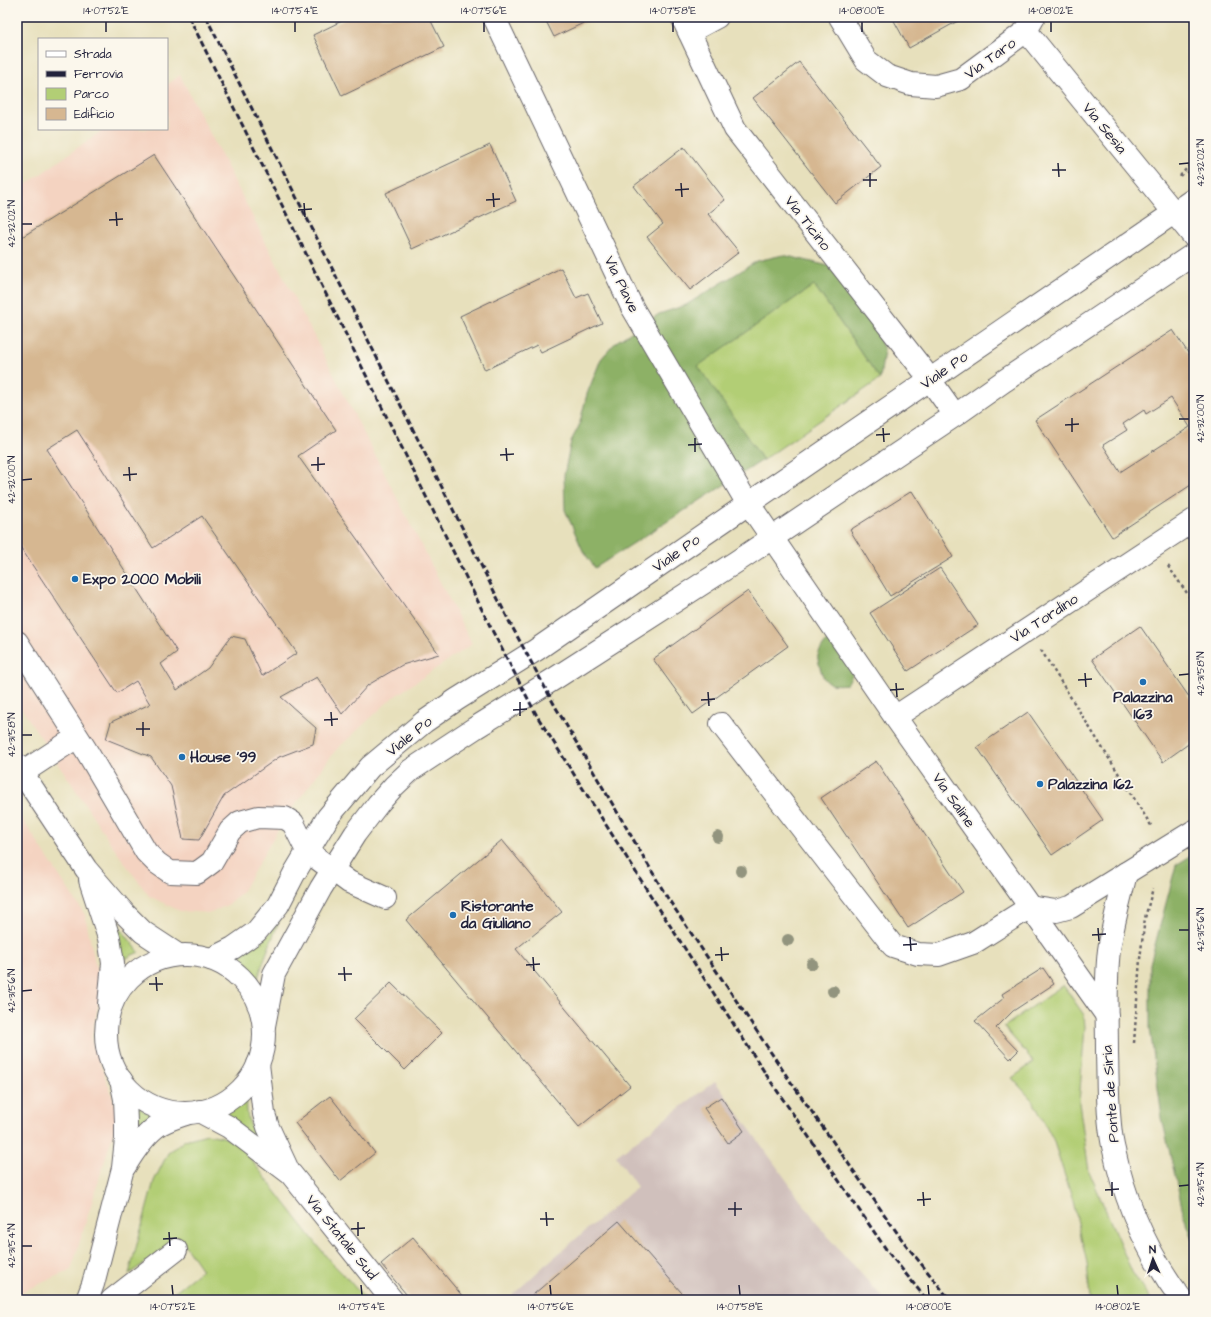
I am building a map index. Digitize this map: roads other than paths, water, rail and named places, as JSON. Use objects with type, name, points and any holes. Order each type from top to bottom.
[{"type":"street","name":"Via Piave","points":[[494,17],[632,307],[748,504],[773,538]]},
{"type":"street","points":[[686,24],[717,17]]},
{"type":"street","name":"Via Taro","points":[[840,17],[866,60],[887,76],[911,84],[936,86],[961,79],[1030,24]]},
{"type":"street","name":"Via Ticino","points":[[686,24],[735,129],[930,380],[955,415]]},
{"type":"street","name":"Via Sesia","points":[[1030,24],[1194,237]]},
{"type":"street","name":"Viale Po","points":[[211,959],[233,948],[256,932],[278,905],[307,851],[328,817],[370,767],[424,722],[456,700],[536,650],[1194,199]]},
{"type":"street","name":"Viale Po","points":[[264,1026],[274,974],[321,888],[354,834],[394,786],[411,770],[773,538],[1194,254]]},
{"type":"street","name":"Via Tordino","points":[[895,717],[1194,520]]},
{"type":"street","name":"Via Saline","points":[[773,538],[895,717],[1030,907]]},
{"type":"street","points":[[17,642],[77,737],[146,852],[157,863],[170,872],[197,873],[212,862],[230,831],[240,822],[258,817],[285,818],[293,823],[307,851],[349,882],[385,898]]},
{"type":"street","points":[[721,724],[894,946],[918,954],[939,955],[973,943],[1030,907],[1056,911],[1071,907],[1194,831]]},
{"type":"street","points":[[77,737],[20,769],[86,870],[143,932],[178,955]]},
{"type":"street","points":[[86,870],[109,938],[113,963],[106,1039],[111,1060],[121,1080],[125,1099],[126,1122],[123,1168],[93,1284],[87,1300]]},
{"type":"street","name":"Ponte de Siria","points":[[1126,873],[1114,918],[1106,983],[1108,1108],[1113,1145],[1123,1186],[1135,1218],[1154,1257],[1182,1300]]},
{"type":"street","points":[[1030,907],[1107,1016]]},
{"type":"street","points":[[108,1017],[114,999],[126,982],[140,969],[158,960],[178,955],[195,955],[211,959],[231,969],[248,985],[259,1004],[264,1026],[264,1046],[258,1064],[248,1081],[235,1095],[218,1105],[157,1126],[135,1149],[123,1168]]},
{"type":"street","points":[[258,1064],[264,1114],[268,1127],[291,1174]]},
{"type":"street","points":[[121,1080],[134,1094],[150,1104],[169,1111],[194,1112],[229,1127],[291,1174]]},
{"type":"street","name":"Via Statale Sud","points":[[291,1174],[392,1300]]},
{"type":"street","points":[[112,1300],[176,1250]]},
{"type":"railway","points":[[189,17],[493,632],[537,716],[769,1079],[888,1252],[927,1300]]},
{"type":"railway","points":[[206,17],[510,623],[555,706],[667,897],[788,1078],[903,1241],[950,1300]]},
{"type":"place","name":"Expo 2000 Mobili","points":[[75,579]]},
{"type":"place","name":"Palazzina 163","points":[[1143,682]]},
{"type":"place","name":"House '99","points":[[182,757]]},
{"type":"place","name":"Palazzina 162","points":[[1040,784]]},
{"type":"place","name":"Ristorante da Giuliano","points":[[453,915]]}]
